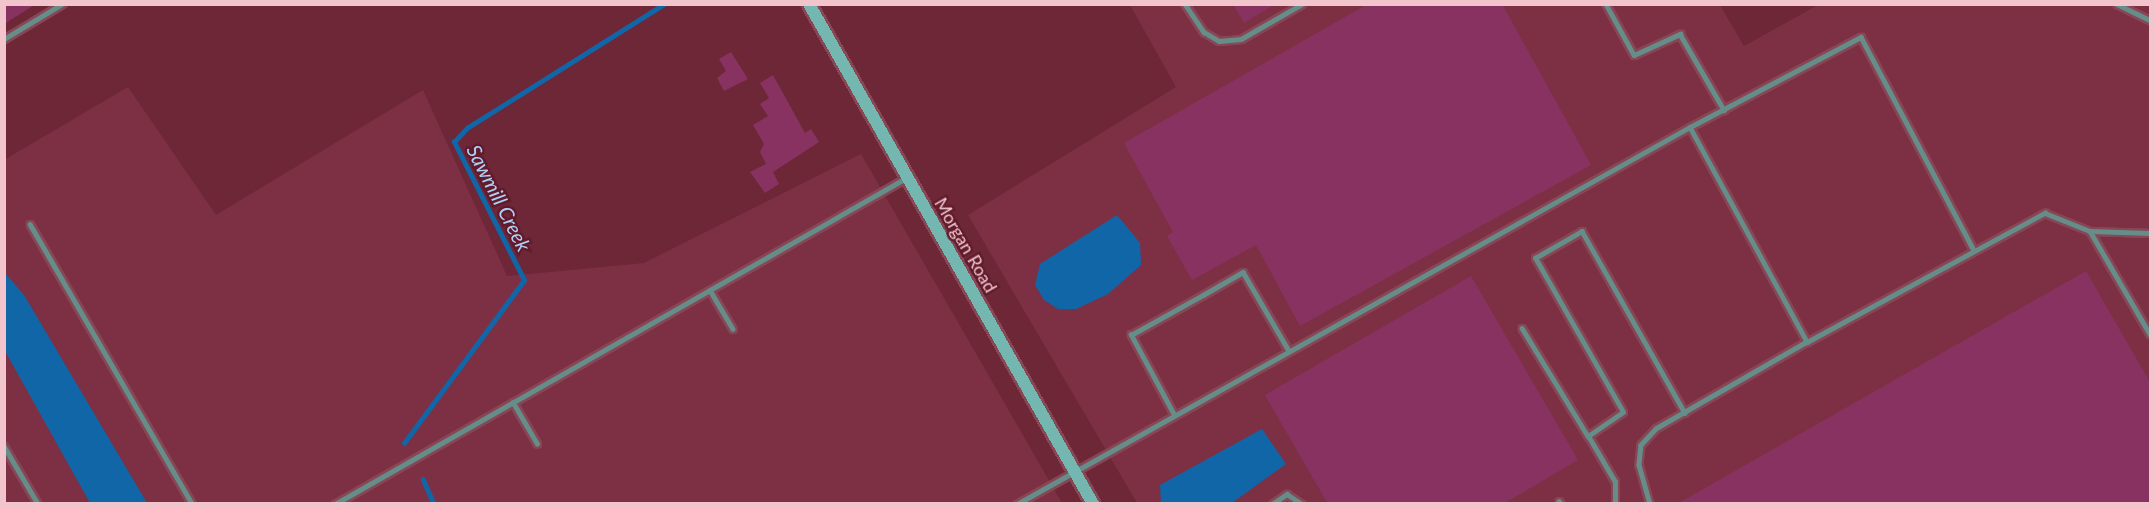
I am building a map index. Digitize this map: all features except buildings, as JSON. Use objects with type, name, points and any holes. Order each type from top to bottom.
[{"type":"street","name":"Morgan Road","points":[[809,4],[1093,504]]},
{"type":"lane","points":[[4,39],[62,4]]},
{"type":"lane","points":[[1185,4],[1204,32],[1219,41],[1241,39],[1302,4]]},
{"type":"lane","points":[[1606,4],[1634,56],[1680,34],[1724,110]]},
{"type":"lane","points":[[2117,4],[2151,20]]},
{"type":"lane","points":[[1017,504],[1287,349],[1690,127],[1861,37],[1974,250]]},
{"type":"lane","points":[[1690,127],[1807,342]]},
{"type":"lane","points":[[335,504],[907,177]]},
{"type":"lane","points":[[1650,504],[1640,465],[1641,445],[1685,413],[1807,342],[1974,250],[2044,213],[2090,231],[2151,232]]},
{"type":"lane","points":[[30,224],[192,504]]},
{"type":"lane","points":[[1588,436],[1623,412],[1535,258],[1582,231],[1685,413]]},
{"type":"lane","points":[[2090,231],[2151,334]]},
{"type":"lane","points":[[1173,413],[1131,335],[1243,272],[1287,349]]},
{"type":"lane","points":[[710,290],[733,329]]},
{"type":"lane","points":[[1522,328],[1615,482],[1615,504]]},
{"type":"lane","points":[[513,402],[537,442]]},
{"type":"lane","points":[[4,446],[38,504]]},
{"type":"lane","points":[[1272,504],[1287,494],[1302,504]]},
{"type":"shaded area","points":[[1130,5],[1720,5],[1744,46],[1818,5],[2150,5],[2150,503],[1137,503],[968,215],[1176,87]]},
{"type":"shaded area","points":[[128,87],[216,215],[423,90],[507,276],[644,263],[861,154],[1062,503],[5,503],[4,160]]},
{"type":"water","points":[[1117,215],[1140,243],[1141,265],[1108,294],[1076,309],[1058,309],[1044,300],[1035,285],[1040,264]]},
{"type":"water","points":[[5,273],[24,295],[147,503],[90,503],[5,351]]},
{"type":"water","points":[[1262,429],[1286,464],[1232,503],[1161,503],[1160,485]]},
{"type":"waterway","name":"Sawmill Creek","points":[[404,443],[524,280],[454,142],[467,128],[664,4]]},
{"type":"waterway","name":"Sawmill Creek","points":[[423,479],[434,504]]}]
